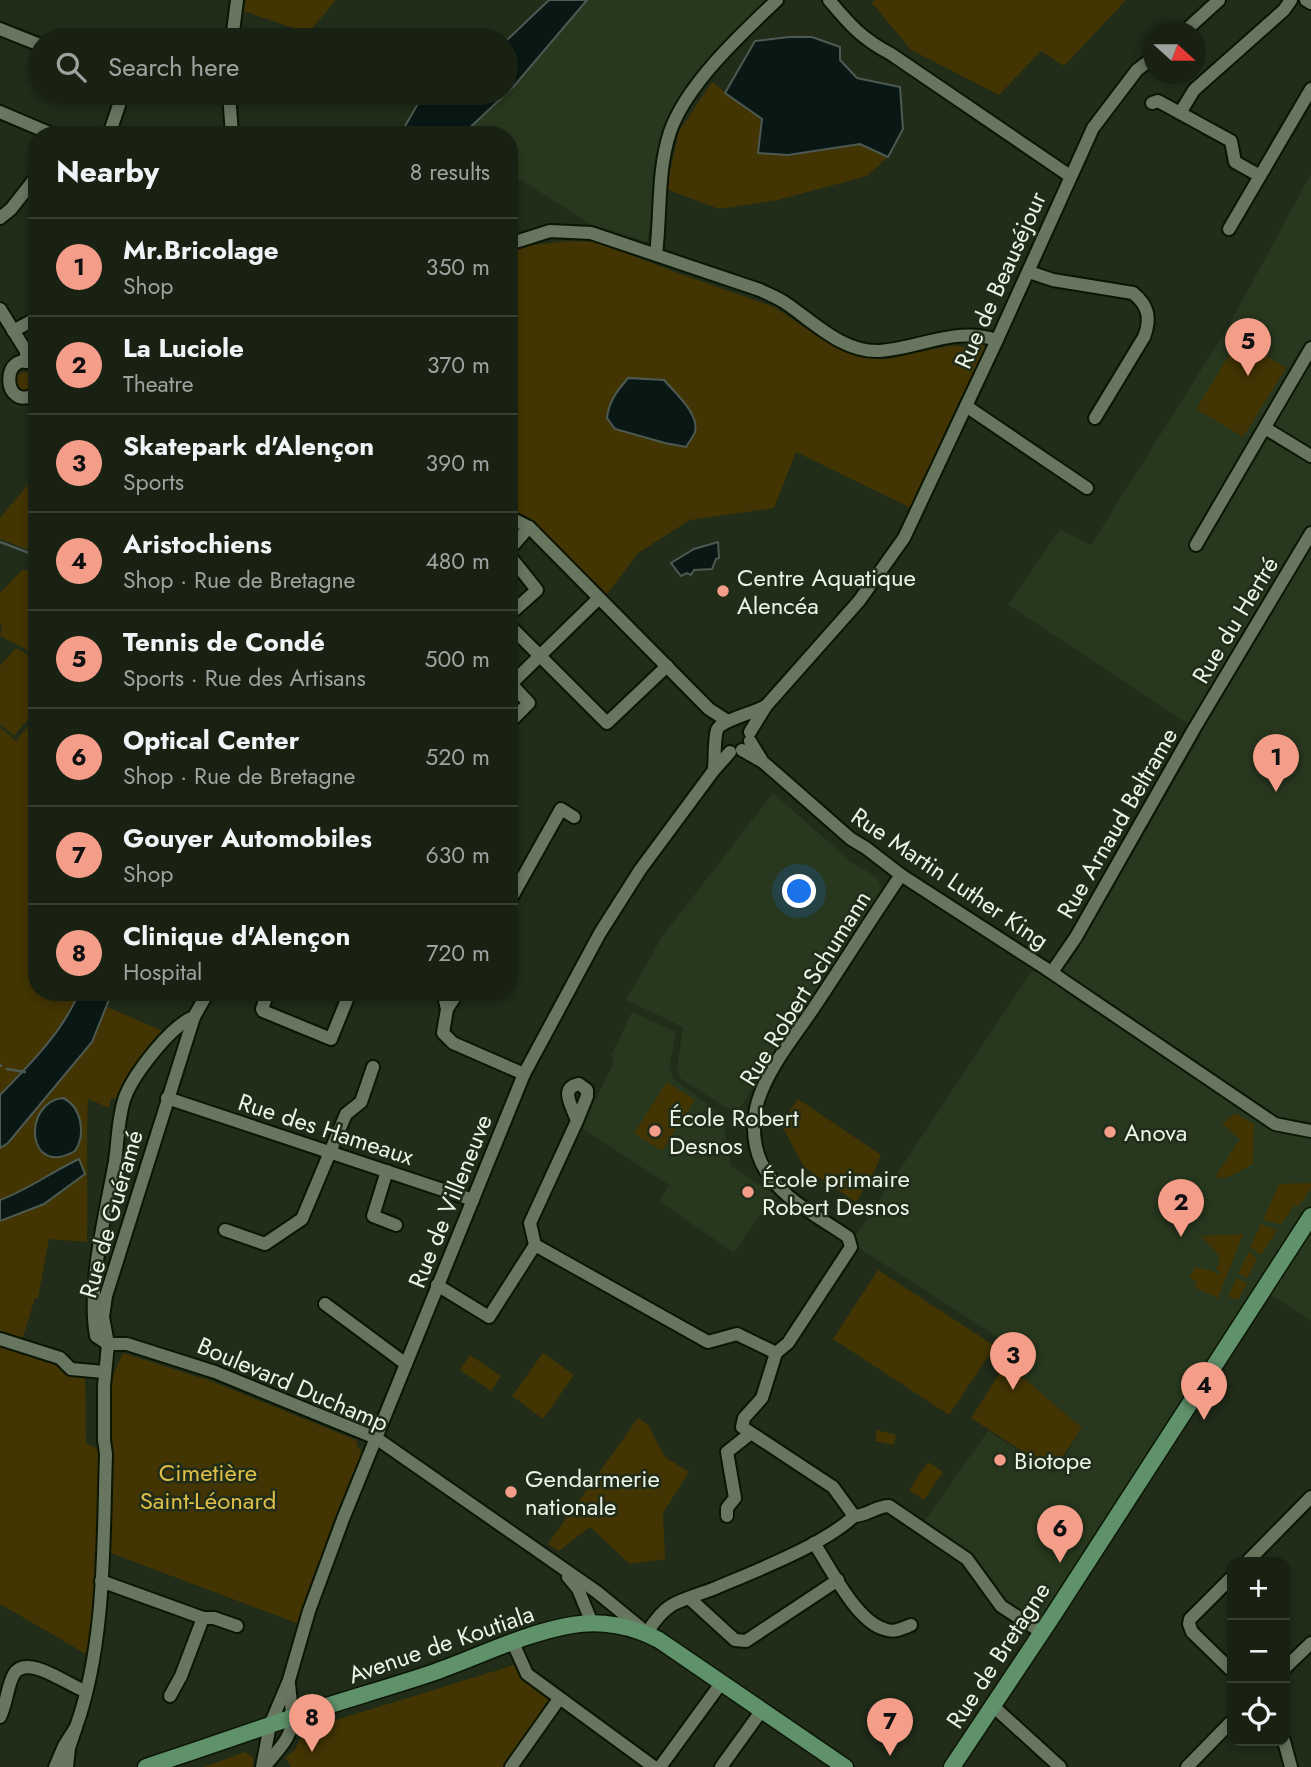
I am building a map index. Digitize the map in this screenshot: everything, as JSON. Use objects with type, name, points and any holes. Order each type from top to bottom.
[{"type":"main road","name":"Rue de Bretagne","points":[[952,1767],[1311,1216]]},
{"type":"main road","name":"Boulevard Duchamp","points":[[592,1623],[616,1625],[648,1633],[845,1767]]},
{"type":"main road","name":"Avenue de Koutiala","points":[[146,1767],[435,1672],[513,1643],[571,1625],[592,1623]]},
{"type":"street","points":[[234,28],[237,0]]},
{"type":"street","points":[[656,254],[660,188],[670,132],[694,87],[752,23],[777,0]]},
{"type":"street","points":[[829,0],[853,29],[868,42],[891,54],[1070,176]]},
{"type":"street","points":[[1196,21],[1219,0]]},
{"type":"street","points":[[1180,113],[1194,90],[1291,0]]},
{"type":"street","points":[[1306,0],[1311,4]]},
{"type":"street","points":[[0,30],[28,40]]},
{"type":"street","name":"Rue de Beauséjour","points":[[766,706],[859,601],[906,535],[1098,120],[1143,65]]},
{"type":"street","points":[[1229,229],[1311,89]]},
{"type":"street","points":[[1152,103],[1158,101],[1231,141],[1236,162],[1260,176]]},
{"type":"street","points":[[112,126],[119,105]]},
{"type":"street","points":[[230,105],[231,126]]},
{"type":"street","points":[[0,112],[33,126]]},
{"type":"street","points":[[0,218],[28,187]]},
{"type":"street","points":[[518,241],[550,232],[591,233],[760,290],[783,301],[830,335],[853,347],[878,351],[955,335],[979,334],[997,340]]},
{"type":"street","points":[[1029,272],[1053,280],[1133,293],[1142,300],[1148,313],[1149,325],[1144,337],[1095,418]]},
{"type":"street","points":[[0,309],[28,356]]},
{"type":"street","points":[[13,331],[28,323]]},
{"type":"street","points":[[1196,545],[1311,348]]},
{"type":"street","points":[[28,364],[14,366],[10,371],[5,393],[24,398],[28,396]]},
{"type":"street","points":[[966,406],[1087,488]]},
{"type":"street","points":[[1265,428],[1311,456]]},
{"type":"street","points":[[518,522],[529,527],[709,709],[725,727],[724,750],[743,744],[766,706]]},
{"type":"street","points":[[518,541],[529,527]]},
{"type":"street","name":"Rue du Hertré","points":[[1194,729],[1311,533]]},
{"type":"street","points":[[518,565],[537,590],[518,607]]},
{"type":"street","points":[[518,677],[598,599]]},
{"type":"street","points":[[518,634],[607,723],[667,666]]},
{"type":"street","points":[[518,693],[529,703],[518,714]]},
{"type":"street","points":[[714,769],[725,727],[766,706]]},
{"type":"street","points":[[725,727],[746,724],[743,744]]},
{"type":"street","name":"Rue Arnaud Beltrame","points":[[1052,972],[1082,927],[1194,729]]},
{"type":"street","name":"Rue Martin Luther King","points":[[743,744],[899,878],[1052,972],[1275,1124],[1311,1131]]},
{"type":"street","name":"Rue de Villeneuve","points":[[289,1680],[309,1611],[376,1438],[524,1074],[600,933],[640,870],[714,769],[743,744]]},
{"type":"street","points":[[518,886],[561,808],[574,817]]},
{"type":"street","name":"Rue Robert Schumann","points":[[776,1353],[788,1342],[851,1247],[851,1243],[848,1237],[774,1183],[755,1146],[753,1124],[758,1104],[762,1089],[784,1053],[899,878]]},
{"type":"street","name":"Rue de Guéramé","points":[[67,1767],[69,1748],[93,1658],[101,1581],[106,1454],[104,1372],[108,1343],[103,1317],[106,1296],[167,1098],[194,1017],[203,1001]]},
{"type":"street","points":[[265,1001],[263,1012],[331,1039],[346,1001]]},
{"type":"street","points":[[445,1001],[447,1009],[443,1033],[453,1043],[524,1074]]},
{"type":"street","points":[[447,1009],[452,1001]]},
{"type":"street","points":[[108,1343],[96,1336],[93,1322],[95,1282],[125,1097],[148,1059],[184,1020],[194,1017]]},
{"type":"street","points":[[225,1230],[265,1244],[302,1219],[346,1114],[361,1102],[373,1067]]},
{"type":"street","name":"Rue des Hameaux","points":[[167,1098],[472,1200]]},
{"type":"street","points":[[438,1285],[489,1317],[535,1245],[530,1223],[577,1121]]},
{"type":"street","points":[[387,1171],[373,1216],[396,1225]]},
{"type":"street","points":[[535,1245],[708,1342],[737,1334],[776,1353],[762,1398],[744,1418],[742,1427],[832,1487],[854,1516]]},
{"type":"street","points":[[325,1304],[405,1364]]},
{"type":"street","points":[[0,1339],[60,1358],[71,1369],[104,1372]]},
{"type":"street","name":"Boulevard Duchamp","points":[[108,1343],[127,1344],[215,1373],[376,1438],[597,1592],[648,1633]]},
{"type":"street","points":[[727,1516],[727,1508],[735,1498],[727,1452],[751,1433]]},
{"type":"street","points":[[1252,1557],[1311,1497]]},
{"type":"street","points":[[648,1633],[665,1610],[814,1543],[854,1516],[863,1516],[883,1506],[889,1506],[967,1559],[1001,1606],[1041,1632]]},
{"type":"street","points":[[814,1543],[859,1612],[871,1623],[884,1630],[897,1631],[911,1625]]},
{"type":"street","name":"Boulevard Duchamp","points":[[553,1562],[578,1590],[592,1623]]},
{"type":"street","points":[[689,1598],[735,1640],[746,1641],[838,1580]]},
{"type":"street","points":[[101,1581],[203,1618],[214,1618],[237,1626]]},
{"type":"street","points":[[1227,1582],[1190,1619],[1189,1624],[1192,1632],[1227,1666]]},
{"type":"street","points":[[592,1623],[597,1592]]},
{"type":"street","points":[[170,1696],[181,1676],[203,1618]]},
{"type":"street","points":[[513,1643],[527,1674],[654,1767]]},
{"type":"street","points":[[1290,1663],[1311,1643]]},
{"type":"street","points":[[0,1717],[13,1675],[26,1666],[36,1667],[85,1691]]},
{"type":"street","points":[[263,1767],[288,1739],[291,1731],[289,1680]]},
{"type":"street","points":[[263,1767],[270,1725],[289,1680]]},
{"type":"street","points":[[660,1767],[722,1682]]},
{"type":"street","points":[[511,1767],[559,1699]]},
{"type":"street","points":[[993,1706],[1060,1767]]},
{"type":"street","points":[[721,1767],[762,1710]]},
{"type":"street","points":[[1187,1767],[1227,1726]]},
{"type":"street","name":"Rue de Guéramé","points":[[55,1767],[76,1727]]},
{"type":"street","points":[[1285,1746],[1291,1767]]},
{"type":"shaded area","points":[[549,0],[587,0],[518,81],[518,30]]},
{"type":"shaded area","points":[[587,0],[771,0],[719,47],[687,84],[663,142],[647,242],[588,223],[518,178],[518,126],[472,126],[494,105],[518,105],[518,81]]},
{"type":"shaded area","points":[[812,37],[840,47],[840,60],[857,78],[900,87],[903,129],[888,157],[860,144],[788,155],[758,153],[762,119],[725,93],[755,41]]},
{"type":"shaded area","points":[[417,105],[494,105],[472,126],[405,126]]},
{"type":"shaded area","points":[[1311,174],[1311,1321],[1264,1290],[1041,1632],[1001,1606],[967,1559],[920,1527],[988,1431],[1054,1474],[1082,1428],[1006,1363],[1015,1348],[851,1243],[1037,963],[1052,972],[1071,961],[1202,733],[1008,605],[1060,529],[1091,545],[1228,327]]},
{"type":"shaded area","points":[[628,378],[664,380],[680,397],[696,425],[686,447],[615,429],[607,418],[608,412],[614,396]]},
{"type":"shaded area","points":[[718,542],[719,558],[712,569],[694,570],[691,575],[687,573],[681,576],[671,563],[694,549]]},
{"type":"shaded area","points":[[773,793],[850,861],[878,878],[882,893],[794,1023],[790,1021],[783,1032],[786,1034],[736,1114],[680,1078],[677,1068],[683,1027],[626,1000],[662,937]]},
{"type":"shaded area","points":[[74,1001],[108,1001],[92,1042],[8,1143],[0,1148],[0,1095],[34,1060],[55,1034]]},
{"type":"shaded area","name":"École Robert Desnos","points":[[632,1012],[676,1032],[669,1067],[674,1079],[723,1116],[730,1165],[774,1194],[734,1253],[659,1201],[669,1185],[579,1126],[587,1111],[591,1109],[611,1068],[614,1061],[611,1056]]},
{"type":"shaded area","points":[[63,1098],[78,1115],[80,1137],[75,1151],[59,1157],[47,1155],[39,1148],[35,1136],[36,1124],[41,1112],[50,1103]]},
{"type":"shaded area","points":[[79,1159],[85,1174],[44,1204],[0,1221],[0,1200]]},
{"type":"green space","points":[[246,0],[336,0],[312,28],[293,28],[244,11]]},
{"type":"green space","points":[[875,0],[1126,0],[1064,66],[1041,51],[999,95],[911,50],[872,3]]},
{"type":"green space","points":[[712,82],[762,119],[788,155],[860,144],[888,157],[867,176],[778,200],[719,209],[666,189],[679,131]]},
{"type":"green space","points":[[568,241],[597,242],[774,307],[826,342],[860,357],[885,359],[953,345],[969,348],[988,338],[997,340],[966,406],[911,508],[796,452],[774,508],[690,520],[638,553],[607,594],[526,516],[518,513],[518,249]]},
{"type":"green space","points":[[1239,339],[1286,368],[1243,437],[1196,409]]},
{"type":"green space","points":[[21,373],[28,373],[28,389],[25,390],[17,385],[16,381]]},
{"type":"green space","points":[[28,485],[28,550],[0,539],[0,518]]},
{"type":"green space","points":[[22,570],[28,571],[28,650],[0,636],[0,593]]},
{"type":"green space","points":[[16,648],[28,655],[28,720],[14,736],[0,724],[0,666]]},
{"type":"green space","points":[[28,726],[28,1001],[109,1001],[107,1007],[165,1032],[119,1100],[111,1098],[109,1108],[88,1099],[87,1242],[49,1239],[38,1298],[35,1298],[20,1346],[0,1336],[0,727],[16,741]]},
{"type":"green space","points":[[667,1082],[695,1100],[662,1151],[634,1133]]},
{"type":"green space","points":[[798,1099],[881,1155],[856,1202],[804,1167],[781,1124]]},
{"type":"green space","points":[[1235,1113],[1254,1124],[1253,1164],[1230,1176],[1215,1177],[1240,1139],[1222,1124]]},
{"type":"green space","points":[[1311,1183],[1311,1189],[1300,1205],[1294,1206],[1281,1224],[1263,1220],[1279,1184]]},
{"type":"green space","points":[[1261,1224],[1277,1230],[1261,1255],[1250,1247]]},
{"type":"green space","points":[[1243,1234],[1218,1298],[1194,1287],[1197,1282],[1189,1277],[1196,1267],[1219,1275],[1221,1273],[1216,1269],[1220,1262],[1217,1253],[1201,1236]]},
{"type":"green space","points":[[1249,1251],[1257,1260],[1247,1278],[1238,1274]]},
{"type":"green space","points":[[878,1270],[995,1346],[949,1415],[833,1339]]},
{"type":"green space","points":[[1237,1278],[1247,1284],[1238,1300],[1228,1296]]},
{"type":"green space","points":[[0,1344],[85,1370],[86,1443],[106,1454],[93,1658],[0,1604]]},
{"type":"green space","name":"Cimetière Saint-Léonard","points":[[123,1353],[211,1381],[356,1440],[362,1452],[299,1624],[108,1552],[112,1378]]},
{"type":"green space","points":[[543,1353],[574,1375],[543,1419],[512,1396]]},
{"type":"green space","points":[[470,1355],[501,1376],[491,1391],[460,1370]]},
{"type":"green space","points":[[1006,1363],[1082,1428],[1053,1471],[971,1418]]},
{"type":"green space","points":[[638,1418],[648,1425],[665,1457],[689,1472],[663,1513],[665,1559],[630,1564],[590,1527],[559,1551],[548,1544]]},
{"type":"green space","points":[[877,1430],[896,1435],[894,1445],[875,1441]]},
{"type":"green space","points":[[928,1462],[943,1472],[924,1500],[909,1490]]},
{"type":"green space","points":[[514,1665],[524,1679],[551,1699],[552,1704],[508,1767],[291,1767],[285,1758],[295,1750],[304,1730]]},
{"type":"green space","points":[[245,1752],[253,1757],[253,1767],[204,1767]]},
{"type":"waterway","points":[[0,542],[28,553]]},
{"type":"waterway","points":[[7,1069],[25,1072]]},
{"type":"place","name":"Tennis de Condé","points":[[1248,376]]},
{"type":"place","name":"Centre Aquatique Alencéa","points":[[723,591]]},
{"type":"place","name":"Mr.Bricolage","points":[[1276,792]]},
{"type":"place","name":"École Robert Desnos","points":[[655,1131]]},
{"type":"place","name":"Anova","points":[[1110,1132]]},
{"type":"place","name":"École primaire Robert Desnos","points":[[748,1192]]},
{"type":"place","name":"La Luciole","points":[[1181,1237]]},
{"type":"place","name":"Skatepark d'Alençon","points":[[1013,1390]]},
{"type":"place","name":"Aristochiens","points":[[1204,1420]]},
{"type":"place","name":"Biotope","points":[[1000,1460]]},
{"type":"place","name":"Gendarmerie nationale","points":[[511,1492]]},
{"type":"place","name":"Optical Center","points":[[1060,1563]]},
{"type":"place","name":"Clinique d'Alençon","points":[[312,1752]]},
{"type":"place","name":"Gouyer Automobiles","points":[[890,1756]]}]
